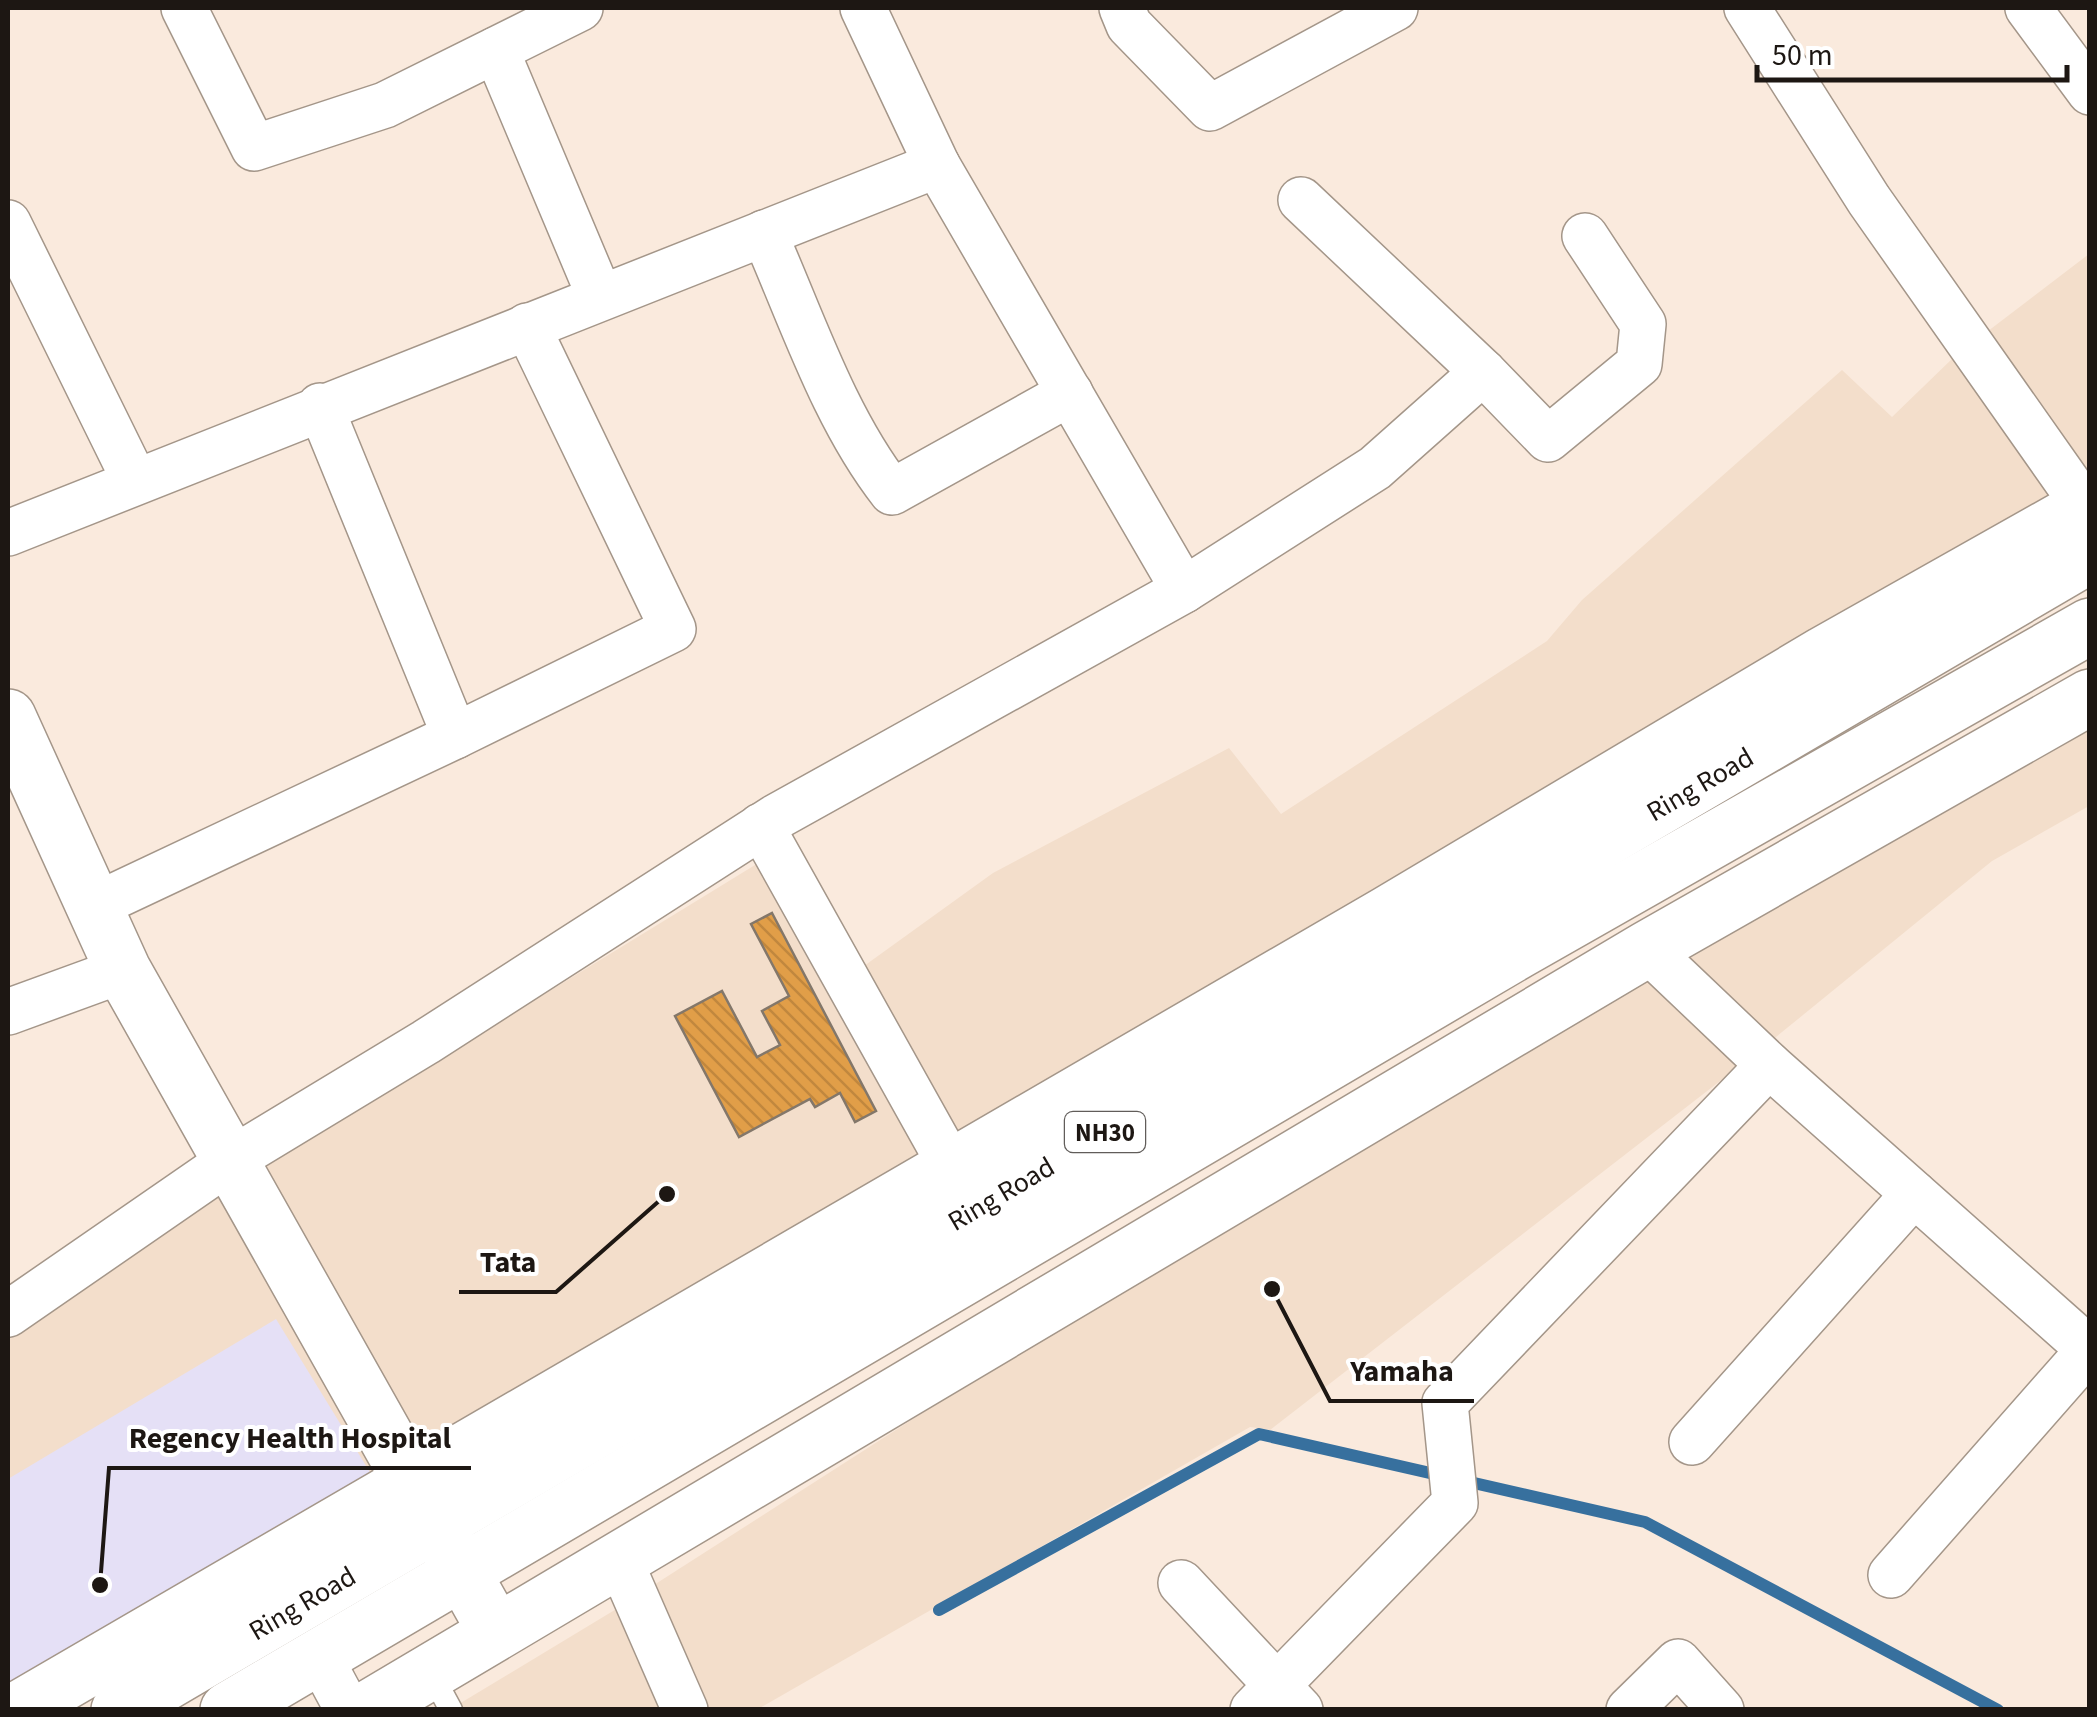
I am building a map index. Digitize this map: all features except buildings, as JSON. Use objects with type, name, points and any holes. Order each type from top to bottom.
[{"type":"main road","points":[[18,1710],[424,1503],[951,1166],[1824,654],[2088,522]]},
{"type":"main road","name":"Ring Road","points":[[120,1710],[424,1503],[2088,522]]},
{"type":"main road","name":"Ring Road","points":[[228,1710],[1520,950],[2090,626]]},
{"type":"main road","points":[[366,1710],[440,1690],[496,1632],[1647,949],[2090,698]]},
{"type":"main road","points":[[8,717],[124,970],[496,1632]]},
{"type":"street","points":[[184,8],[254,148],[385,105],[580,8]]},
{"type":"street","points":[[862,8],[937,165],[1184,590]]},
{"type":"street","points":[[1122,8],[1129,25],[1210,108],[1395,8]]},
{"type":"street","points":[[1746,8],[1869,200],[2088,522]]},
{"type":"street","points":[[2028,8],[2090,92]]},
{"type":"street","points":[[496,50],[600,297]]},
{"type":"street","points":[[8,533],[320,406],[937,165]]},
{"type":"street","points":[[1301,200],[1548,439],[1639,364],[1644,324],[1585,236]]},
{"type":"street","points":[[8,223],[134,481]]},
{"type":"street","points":[[764,233],[842,406],[872,466],[892,492],[1070,393]]},
{"type":"street","points":[[94,906],[673,629],[528,326]]},
{"type":"street","points":[[8,1314],[230,1160],[426,1042],[761,826],[1184,590],[1375,468],[1483,372]]},
{"type":"street","points":[[320,406],[455,736]]},
{"type":"street","points":[[761,826],[951,1166]]},
{"type":"street","points":[[1647,949],[1769,1065],[2089,1349],[1890,1575]]},
{"type":"street","points":[[8,1012],[124,970]]},
{"type":"street","points":[[1181,1582],[1277,1702],[1455,1503],[1446,1403],[1769,1065]]},
{"type":"street","points":[[1692,1442],[1914,1194]]},
{"type":"street","points":[[619,1559],[685,1710]]},
{"type":"street","points":[[319,1656],[348,1710]]},
{"type":"street","points":[[1628,1710],[1678,1662],[1722,1710]]},
{"type":"shaded area","points":[[2089,254],[2089,489],[8,1705],[8,1331],[258,1170],[794,841],[864,966],[993,873],[1229,748],[1281,814],[1547,641],[1582,600],[1842,370],[1892,417],[1954,357]]},
{"type":"shaded area","points":[[2089,716],[2089,806],[1992,861],[1760,1050],[1270,1430],[1250,1427],[758,1709],[449,1710],[618,1608],[1027,1346]]},
{"type":"shaded area","points":[[276,1319],[376,1482],[8,1688],[8,1479]]},
{"type":"waterway","points":[[939,1610],[1259,1434],[1645,1522],[1998,1710]]},
{"type":"place","name":"Tata","points":[[667,1194]]},
{"type":"place","name":"Yamaha","points":[[1272,1289]]},
{"type":"place","name":"Regency Health Hospital","points":[[100,1585]]}]
